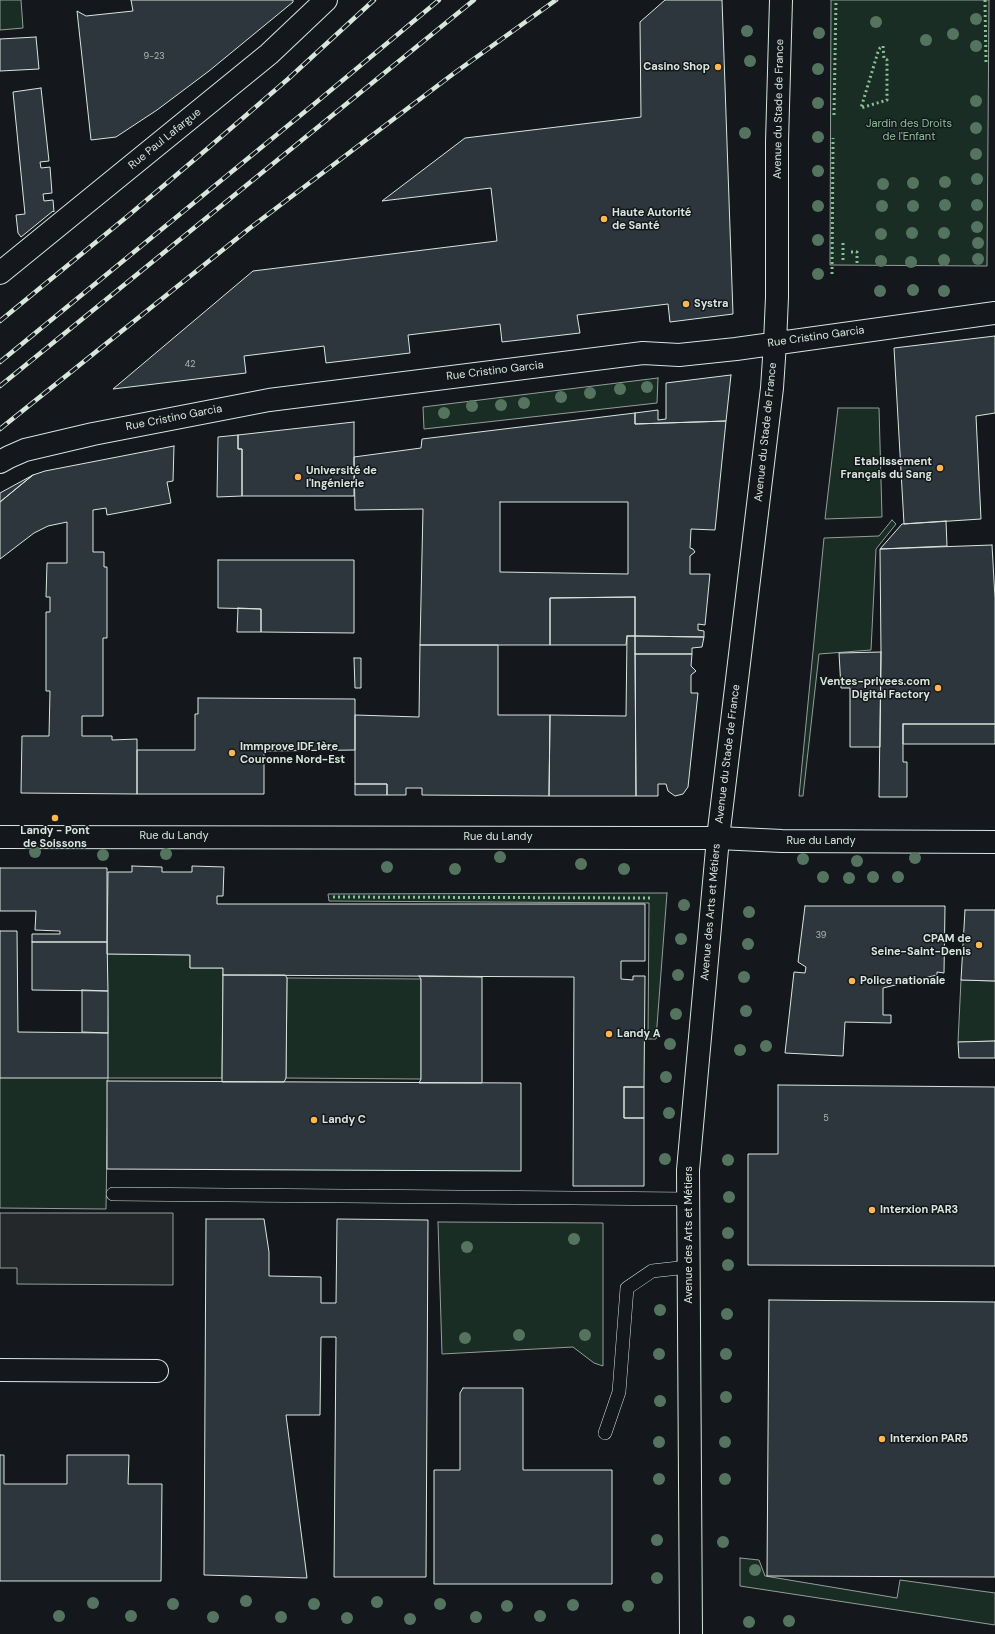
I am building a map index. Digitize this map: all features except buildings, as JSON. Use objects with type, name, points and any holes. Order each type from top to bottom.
[{"type":"street","name":"Rue Paul Lafargue","points":[[0,273],[269,54],[326,0]]},
{"type":"street","name":"Avenue du Stade de France","points":[[718,838],[772,388],[775,343],[777,142],[781,0]]},
{"type":"street","name":"Rue Cristino Garcia","points":[[0,462],[25,450],[40,446],[93,434],[269,400],[643,353],[679,355],[995,313]]},
{"type":"street","name":"Rue du Landy","points":[[0,837],[718,838],[782,841],[995,842]]},
{"type":"street","name":"Avenue des Arts et Métiers","points":[[691,1634],[688,1267],[689,1162],[718,838]]},
{"type":"street","points":[[0,1370],[157,1370]]},
{"type":"lane","points":[[113,1194],[689,1199]]},
{"type":"lane","points":[[605,1432],[619,1392],[627,1288],[652,1271],[688,1267]]},
{"type":"green space","points":[[0,0],[21,0],[23,28],[0,30]]},
{"type":"green space","name":"Jardin des Droits de l'Enfant","points":[[831,0],[989,0],[987,266],[830,265]]},
{"type":"green space","points":[[658,378],[657,403],[424,429],[423,407]]},
{"type":"green space","points":[[838,408],[879,408],[882,517],[825,519]]},
{"type":"green space","points":[[892,520],[896,524],[876,549],[871,650],[819,654],[803,796],[799,796],[824,538],[879,536]]},
{"type":"green space","points":[[667,893],[656,1039],[648,1039],[649,903],[329,901],[328,894]]},
{"type":"green space","points":[[107,954],[190,955],[190,968],[223,968],[222,1078],[108,1078],[106,1209],[0,1208],[0,1078],[108,1033]]},
{"type":"green space","points":[[287,978],[421,979],[421,1079],[286,1078]]},
{"type":"green space","points":[[961,980],[995,981],[995,1041],[958,1042]]},
{"type":"green space","points":[[438,1222],[603,1223],[603,1366],[594,1363],[573,1347],[442,1354]]},
{"type":"green space","points":[[740,1558],[759,1560],[765,1576],[897,1598],[900,1580],[995,1593],[995,1625],[740,1586]]},
{"type":"shaded area","points":[[0,1213],[173,1213],[173,1285],[17,1284],[17,1268],[0,1268]]},
{"type":"railway","points":[[0,321],[207,149],[288,79],[374,0]]},
{"type":"railway","points":[[0,362],[439,0]]},
{"type":"railway","points":[[0,386],[474,0]]},
{"type":"railway","points":[[0,429],[250,228],[453,74],[556,0]]},
{"type":"hedge","points":[[834,115],[836,0]]},
{"type":"hedge","points":[[985,0],[986,64]]},
{"type":"hedge","points":[[883,46],[884,59],[887,60],[887,100],[861,108],[878,52],[883,46]]},
{"type":"hedge","points":[[832,274],[833,138]]},
{"type":"hedge","points":[[843,243],[843,263]]},
{"type":"hedge","points":[[851,252],[857,252],[857,264]]},
{"type":"hedge","points":[[333,897],[652,898]]},
{"type":"place","name":"Casino Shop","points":[[718,67]]},
{"type":"place","name":"Haute Autorité de Santé","points":[[604,219]]},
{"type":"place","name":"Systra","points":[[686,304]]},
{"type":"place","name":"Etablissement Français du Sang","points":[[940,468]]},
{"type":"place","name":"Université de l'Ingénierie","points":[[298,477]]},
{"type":"place","name":"Ventes-privees.com Digital Factory","points":[[938,688]]},
{"type":"place","name":"Immprove IDF 1ère Couronne Nord-Est","points":[[232,753]]},
{"type":"place","name":"Landy - Pont de Soissons","points":[[55,818]]},
{"type":"place","name":"CPAM de Seine-Saint-Denis","points":[[979,945]]},
{"type":"place","name":"Police nationale","points":[[852,981]]},
{"type":"place","name":"Landy A","points":[[609,1034]]},
{"type":"place","name":"Landy C","points":[[314,1120]]},
{"type":"place","name":"Interxion PAR3","points":[[872,1210]]},
{"type":"place","name":"Interxion PAR5","points":[[882,1439]]}]
